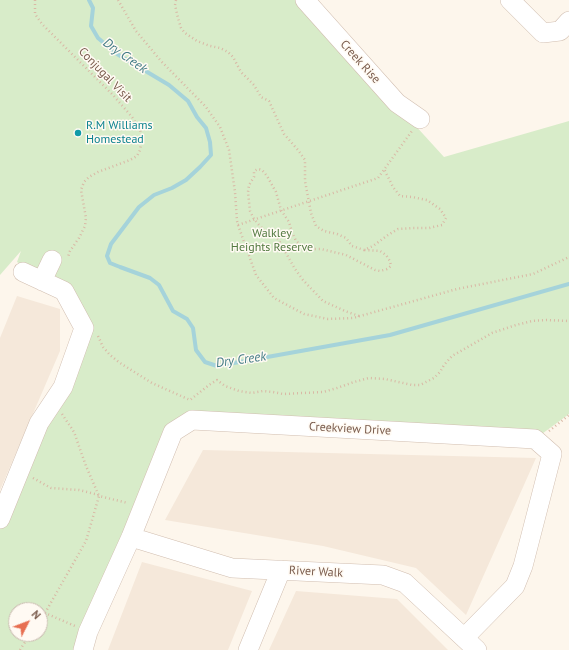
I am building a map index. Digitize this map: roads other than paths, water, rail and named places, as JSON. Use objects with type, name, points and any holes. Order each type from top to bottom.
[{"type":"street","name":"Creek Rise","points":[[305,0],[397,103],[420,119]]},
{"type":"street","points":[[510,0],[543,33],[560,31],[569,22]]},
{"type":"street","points":[[42,281],[52,260]]},
{"type":"street","points":[[0,520],[39,422],[63,387],[84,328],[64,291],[23,272]]},
{"type":"street","name":"Creekview Drive","points":[[82,650],[88,632],[131,537],[172,432],[192,420],[535,439],[552,454],[523,566],[515,586],[471,644]]},
{"type":"street","name":"River Walk","points":[[131,537],[232,568],[383,575],[406,583],[471,644]]},
{"type":"street","points":[[248,650],[281,570]]},
{"type":"waterway","name":"Dry Creek","points":[[89,0],[93,8],[91,26],[98,38],[117,54],[169,85],[188,101],[197,117],[206,128],[210,142],[211,155],[186,180],[172,188],[154,195],[139,207],[111,244],[107,256],[110,263],[150,278],[159,285],[173,311],[187,319],[193,328],[196,350],[205,362],[217,366],[390,335],[569,284]]},
{"type":"place","name":"R.M Williams Homestead","points":[[78,133]]},
{"type":"park label","name":"Walkley Heights Reserve","points":[[272,241]]}]
